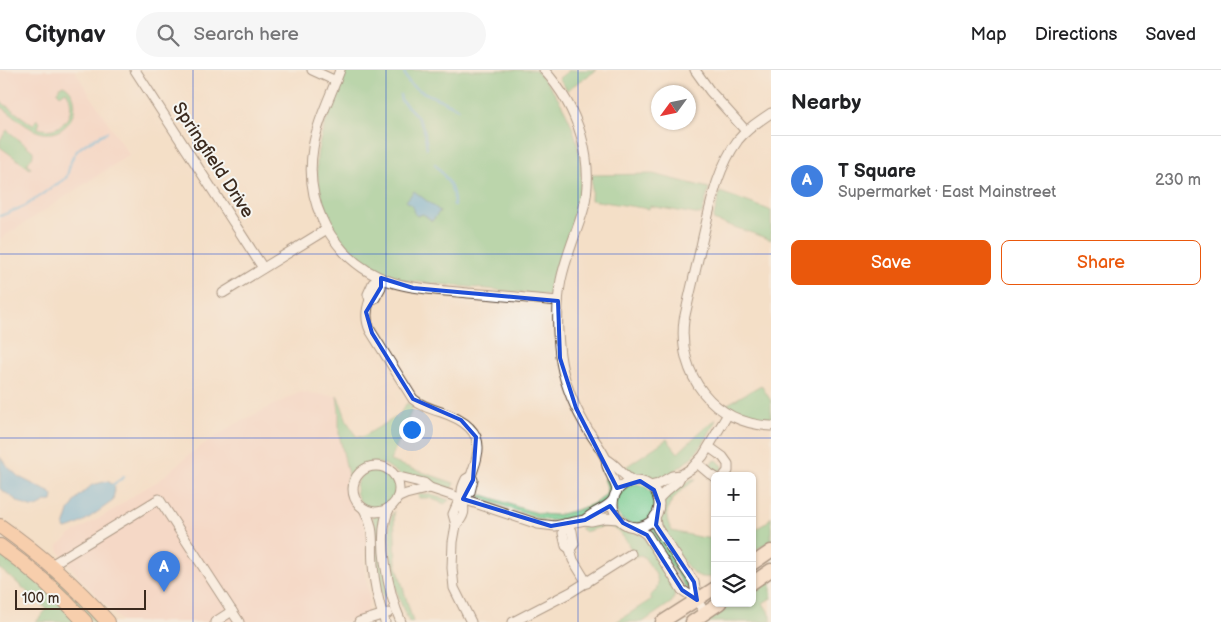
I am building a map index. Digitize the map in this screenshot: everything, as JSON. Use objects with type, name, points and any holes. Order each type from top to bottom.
[{"type":"main road","points":[[0,526],[51,565],[108,622]]},
{"type":"main road","points":[[0,536],[40,567],[51,565]]},
{"type":"main road","points":[[0,546],[51,587],[86,622]]},
{"type":"main road","points":[[755,562],[771,551]]},
{"type":"main road","points":[[756,580],[771,570]]},
{"type":"main road","points":[[662,622],[711,591]]},
{"type":"main road","points":[[692,622],[714,607]]},
{"type":"street","name":"Springfield Drive","points":[[135,70],[263,268]]},
{"type":"street","points":[[312,70],[336,81]]},
{"type":"street","points":[[340,70],[316,133],[311,159],[312,184],[315,200],[327,229],[351,258],[381,278],[413,288],[558,301]]},
{"type":"street","points":[[544,70],[562,92],[574,114],[583,141],[586,169],[584,206],[565,262],[558,301],[558,329],[564,374],[569,392],[584,424],[606,460],[617,490]]},
{"type":"street","points":[[695,70],[710,91],[746,132]]},
{"type":"street","points":[[771,113],[746,132],[730,152],[722,167],[709,211],[683,325],[684,350],[687,362],[701,390],[710,401],[728,414],[747,422],[771,426]]},
{"type":"street","points":[[223,293],[327,229]]},
{"type":"street","points":[[381,278],[373,283],[368,294],[370,300],[366,312],[368,327],[412,399],[422,406],[457,418],[474,433],[478,445],[478,455],[471,476],[473,480],[470,492],[456,505],[453,514],[456,525],[453,542],[453,584],[471,622]]},
{"type":"street","points":[[658,499],[666,490],[678,482],[681,475],[703,456],[728,414]]},
{"type":"street","points":[[709,447],[723,457],[728,464],[727,472]]},
{"type":"street","points":[[606,460],[612,462],[624,476],[633,481]]},
{"type":"street","points":[[697,463],[711,474]]},
{"type":"street","points":[[384,618],[377,594],[373,567],[372,532],[369,518],[356,501],[353,490],[354,480],[360,472],[368,467],[378,466],[388,469],[395,476],[399,487],[397,498]]},
{"type":"street","points":[[650,486],[672,476],[681,475]]},
{"type":"street","points":[[395,476],[424,483],[430,488],[538,524],[551,526],[585,520],[618,519]]},
{"type":"street","points":[[634,527],[645,526],[650,523],[658,510],[658,499],[654,490],[640,481],[627,482],[617,490],[613,500],[614,513],[623,523],[647,535],[682,590],[697,600]]},
{"type":"street","points":[[401,622],[388,581],[385,563],[384,522],[390,507],[397,498],[410,492],[430,488]]},
{"type":"street","points":[[51,565],[159,499],[239,622]]},
{"type":"street","points":[[585,520],[590,515],[605,508],[613,500]]},
{"type":"street","points":[[364,509],[382,512],[390,507]]},
{"type":"street","points":[[655,516],[658,529],[694,582],[697,600],[705,613]]},
{"type":"street","points":[[565,524],[563,533],[566,546],[570,549],[575,564],[587,583]]},
{"type":"street","points":[[513,622],[572,592],[631,554]]},
{"type":"street","points":[[360,622],[384,618],[396,610]]},
{"type":"street","points":[[215,622],[232,611]]},
{"type":"highlighted area","points":[[381,278],[413,288],[558,301],[560,358],[576,408],[617,488],[640,481],[654,490],[659,504],[656,525],[694,582],[697,600],[682,590],[647,535],[623,523],[610,506],[585,520],[551,526],[463,499],[473,480],[476,437],[461,420],[413,399],[372,333],[366,312],[381,287]]},
{"type":"shaded area","points":[[0,70],[74,70],[129,155],[0,239]]},
{"type":"shaded area","points":[[300,392],[337,396],[339,434],[348,475],[345,487],[352,508],[360,514],[364,523],[367,537],[364,567],[370,602],[367,607],[372,622],[122,622],[77,575],[59,551],[58,546],[70,535],[158,481],[204,444],[234,425]]},
{"type":"green space","points":[[347,70],[536,70],[549,85],[569,119],[580,155],[580,194],[572,229],[556,276],[554,291],[548,295],[407,281],[382,273],[366,263],[350,249],[337,233],[327,216],[320,190],[317,165],[322,135]]},
{"type":"green space","points":[[570,70],[597,70],[568,91],[559,78]]},
{"type":"green space","points":[[64,85],[71,92],[75,108],[68,124],[61,130],[53,133],[43,133],[32,129],[0,106],[0,101],[33,125],[36,120],[39,120],[38,128],[47,130],[55,128],[66,120],[71,106],[66,91],[60,95],[57,92]]},
{"type":"green space","points":[[7,130],[33,151],[33,156],[27,164],[31,167],[30,169],[0,147],[0,140]]},
{"type":"green space","points":[[653,174],[709,188],[702,214],[650,206],[649,209],[591,200],[592,175]]},
{"type":"green space","points":[[720,192],[771,211],[771,240],[713,220]]},
{"type":"green space","points":[[761,385],[771,401],[771,421],[747,416],[726,405]]},
{"type":"green space","points":[[337,396],[347,421],[356,436],[362,437],[398,416],[407,403],[413,407],[390,461],[454,483],[453,489],[400,475],[386,465],[377,463],[369,464],[358,470],[353,476],[349,487],[345,487],[348,475],[339,434]]},
{"type":"green space","points":[[716,419],[706,439],[693,456],[660,480],[656,482],[643,481],[623,470],[667,439],[678,453]]},
{"type":"green space","points":[[717,460],[721,464],[721,470],[717,472],[712,469],[710,464]]},
{"type":"green space","points":[[380,469],[387,472],[393,478],[396,489],[395,497],[387,506],[380,509],[372,509],[365,506],[357,497],[356,485],[359,478],[368,470]]},
{"type":"green space","points":[[604,479],[610,479],[613,491],[609,500],[588,512],[559,520],[539,519],[478,497],[483,495],[527,510],[556,515],[586,507],[601,499],[607,491]]},
{"type":"green space","points":[[692,479],[696,479],[672,501],[667,514],[668,522],[672,531],[711,538],[711,577],[700,576],[691,571],[662,528],[659,516],[666,497]]},
{"type":"green space","points":[[639,484],[646,487],[652,493],[655,504],[654,512],[646,521],[639,524],[631,524],[624,521],[616,512],[615,500],[618,493],[627,485]]},
{"type":"green space","points":[[418,494],[430,494],[449,500],[445,504],[429,498],[419,498]]},
{"type":"green space","points":[[394,511],[396,563],[413,622],[409,622],[404,612],[392,571],[390,527]]},
{"type":"green space","points":[[383,514],[388,597],[385,598],[378,577],[375,530],[372,516]]},
{"type":"green space","points":[[771,517],[771,541],[756,550],[756,529],[766,523]]},
{"type":"green space","points":[[607,521],[640,534],[645,538],[673,583],[675,591],[672,602],[643,622],[616,622],[652,599],[650,596],[655,591],[658,581],[654,571],[643,556],[635,557],[627,542],[615,529],[603,527],[585,532],[580,528]]},
{"type":"green space","points":[[653,524],[691,585],[690,588],[686,588],[651,535],[645,529]]},
{"type":"green space","points":[[0,552],[35,580],[78,622],[36,622],[47,609],[0,569]]},
{"type":"green space","points":[[50,572],[100,622],[93,622],[47,575]]},
{"type":"green space","points":[[771,577],[771,598],[763,603],[771,616],[771,622],[702,622],[725,607],[756,607],[756,586]]},
{"type":"water","points":[[414,191],[440,211],[432,221],[423,214],[417,216],[414,213],[413,206],[406,201]]},
{"type":"water","points":[[0,457],[19,477],[51,493],[53,496],[52,501],[36,507],[27,506],[0,489]]},
{"type":"water","points":[[108,481],[115,487],[113,501],[83,522],[65,529],[69,511],[78,497],[92,485]]},
{"type":"waterway","points":[[404,70],[405,76],[411,85],[459,109]]},
{"type":"waterway","points":[[400,95],[401,100],[416,115],[424,129],[427,148]]},
{"type":"waterway","points":[[0,216],[25,206],[66,178],[74,154],[87,143],[107,132]]},
{"type":"waterway","points":[[435,164],[451,187],[454,205]]},
{"type":"waterway","points":[[111,486],[124,477]]},
{"type":"place","name":"T Square","points":[[164,592]]}]
